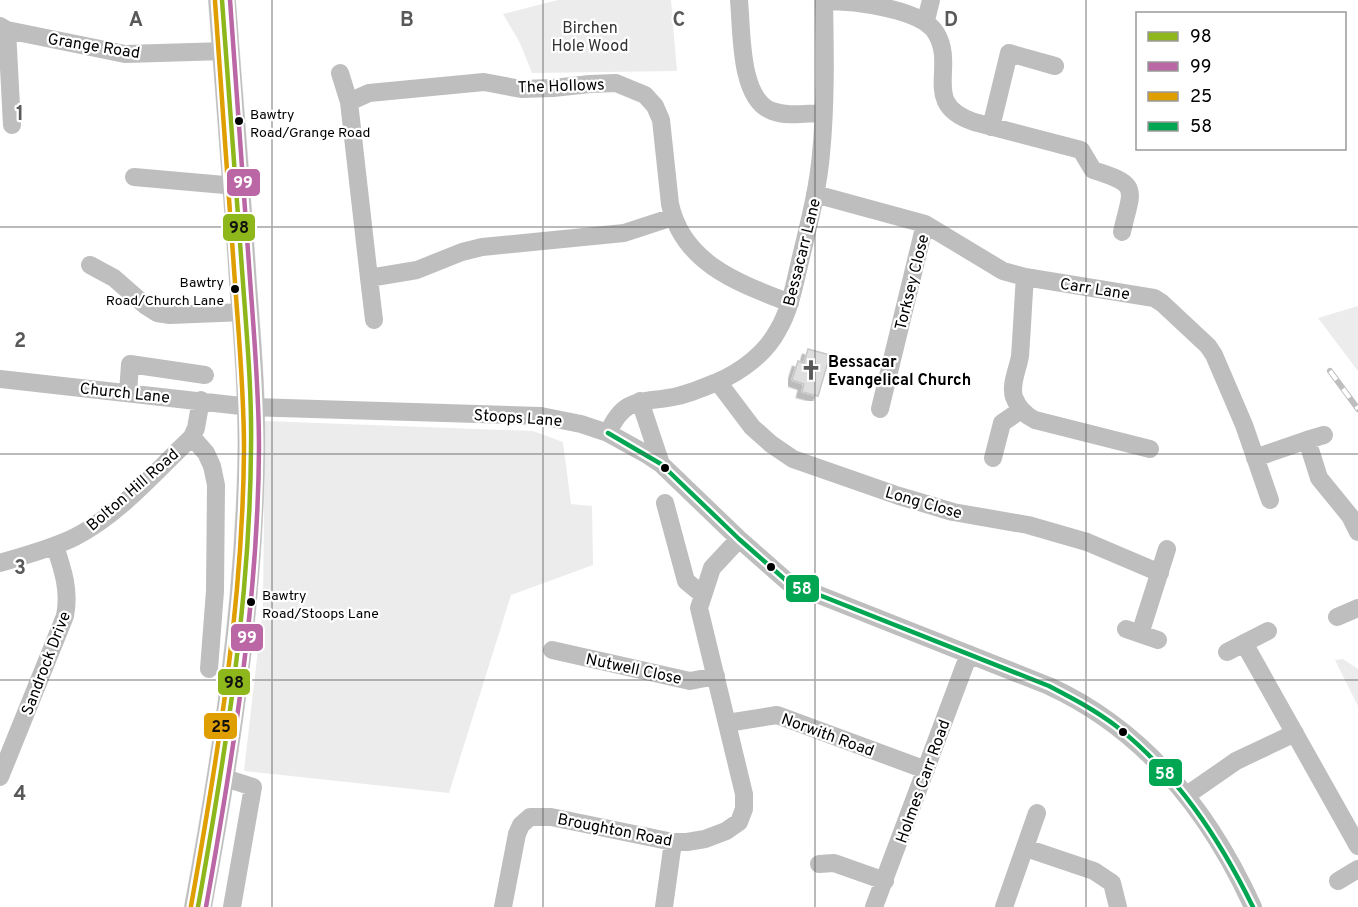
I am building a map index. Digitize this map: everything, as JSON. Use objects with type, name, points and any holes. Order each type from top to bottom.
[{"type":"highway","points":[[198,907],[222,777],[244,601],[251,469],[245,312],[222,0]]},
{"type":"street","points":[[739,0],[747,81],[752,94],[760,104],[784,114],[823,113]]},
{"type":"street","points":[[824,0],[875,6],[922,20],[936,32],[941,43],[944,57],[941,87],[951,110],[962,118],[991,127],[1081,150],[1093,170],[1119,178],[1128,185],[1131,193],[1122,232]]},
{"type":"street","name":"Bessacarr Lane","points":[[608,433],[621,411],[640,401],[679,396],[738,372],[767,346],[778,331],[789,303],[815,194],[821,155],[824,0]]},
{"type":"street","points":[[922,20],[927,16],[931,0]]},
{"type":"street","name":"Grange Road","points":[[3,28],[125,54],[226,51]]},
{"type":"street","points":[[3,28],[12,125]]},
{"type":"street","points":[[991,127],[1009,53],[1055,66]]},
{"type":"street","points":[[340,73],[349,102],[374,320]]},
{"type":"street","name":"The Hollows","points":[[349,102],[369,93],[484,82],[521,89],[616,83],[645,94],[655,106],[661,120],[673,217],[698,254],[735,282],[789,303]]},
{"type":"street","points":[[134,177],[236,186]]},
{"type":"street","name":"Carr Lane","points":[[815,194],[925,225],[942,233],[991,265],[1025,277],[1119,291],[1154,298],[1162,303],[1208,346],[1214,355],[1270,500]]},
{"type":"street","points":[[369,278],[417,270],[462,252],[483,247],[624,233],[673,217]]},
{"type":"street","name":"Torksey Close","points":[[880,409],[925,225]]},
{"type":"street","points":[[90,265],[114,278],[157,313],[170,315],[245,312]]},
{"type":"street","points":[[1025,277],[1019,358],[1013,386],[1014,395],[1021,410],[1035,420],[1150,449]]},
{"type":"street","points":[[128,393],[130,364],[205,375]]},
{"type":"street","name":"Church Lane","points":[[0,379],[250,407]]},
{"type":"street","name":"Long Close","points":[[718,382],[752,428],[793,459],[952,512],[1028,525],[1087,542],[1160,573]]},
{"type":"street","name":"Bolton Hill Road","points":[[0,563],[55,546],[95,525],[133,493],[192,437],[201,400]]},
{"type":"street","points":[[640,401],[661,464]]},
{"type":"street","name":"Stoops Lane","points":[[250,407],[541,416],[581,424],[608,433],[661,464],[739,539],[789,583],[1060,691],[1101,714],[1159,763],[1187,795],[1222,846],[1253,907]]},
{"type":"street","points":[[993,458],[1002,423],[1021,410]]},
{"type":"street","points":[[192,437],[206,453],[212,466],[216,485],[215,591],[209,669]]},
{"type":"street","points":[[1255,458],[1316,437],[1319,478],[1350,516],[1358,532]]},
{"type":"street","points":[[665,503],[686,581],[703,595]]},
{"type":"street","name":"Broughton Road","points":[[503,907],[517,834],[521,825],[530,817],[551,817],[673,842],[705,839],[726,831],[739,822],[744,809],[744,794],[699,608],[712,568],[739,539]]},
{"type":"street","name":"Sandrock Drive","points":[[0,777],[65,616],[69,598],[55,546]]},
{"type":"street","points":[[1158,640],[1133,632],[1160,573],[1167,549]]},
{"type":"street","points":[[1337,617],[1358,608]]},
{"type":"street","points":[[1227,652],[1268,631]]},
{"type":"street","points":[[1244,643],[1358,846]]},
{"type":"street","name":"Nutwell Close","points":[[552,650],[690,681],[716,676]]},
{"type":"street","name":"Holmes Carr Road","points":[[874,907],[969,654]]},
{"type":"street","name":"Norwith Road","points":[[728,723],[777,715],[926,770]]},
{"type":"street","points":[[1187,795],[1236,761],[1295,734]]},
{"type":"street","points":[[222,777],[253,787],[232,907]]},
{"type":"street","points":[[1004,907],[1037,813]]},
{"type":"street","points":[[664,907],[673,842]]},
{"type":"street","points":[[1026,848],[1094,871],[1112,882],[1118,907]]},
{"type":"street","points":[[819,864],[834,863],[885,881]]},
{"type":"street","points":[[1338,881],[1358,869]]},
{"type":"green space","name":"Birchen Hole Wood","points":[[558,0],[671,0],[677,71],[532,73],[520,43],[503,14]]},
{"type":"green space","points":[[1358,306],[1358,371],[1318,318]]},
{"type":"green space","points":[[265,421],[533,431],[563,442],[571,504],[592,506],[593,565],[511,595],[449,793],[244,771],[263,606]]},
{"type":"green space","points":[[1343,659],[1358,669],[1358,706],[1335,660]]},
{"type":"building","points":[[808,349],[830,355],[818,396],[802,392],[804,384],[792,380],[798,361],[804,363]]},
{"type":"railway","points":[[1330,371],[1358,409]]},
{"type":"transit line","name":"98","points":[[198,907],[218,793],[234,679],[250,506],[249,366],[222,0]]},
{"type":"transit line","name":"99","points":[[206,907],[226,793],[242,679],[258,506],[257,384],[230,0]]},
{"type":"transit line","name":"25","points":[[191,906],[211,792],[227,678],[243,506],[242,386],[215,1]]},
{"type":"transit line","name":"58","points":[[608,433],[661,464],[739,539],[789,583],[1049,686],[1092,709],[1116,726],[1158,765],[1195,809],[1226,856],[1253,907]]},
{"type":"place","name":"Bawtry Road/Grange Road","points":[[239,121]]},
{"type":"place","name":"Bawtry Road/Church Lane","points":[[235,289]]},
{"type":"place","name":"Bessacar Evangelical Church","points":[[811,370]]},
{"type":"place","name":"Bawtry Road/Stoops Lane","points":[[251,602]]}]
